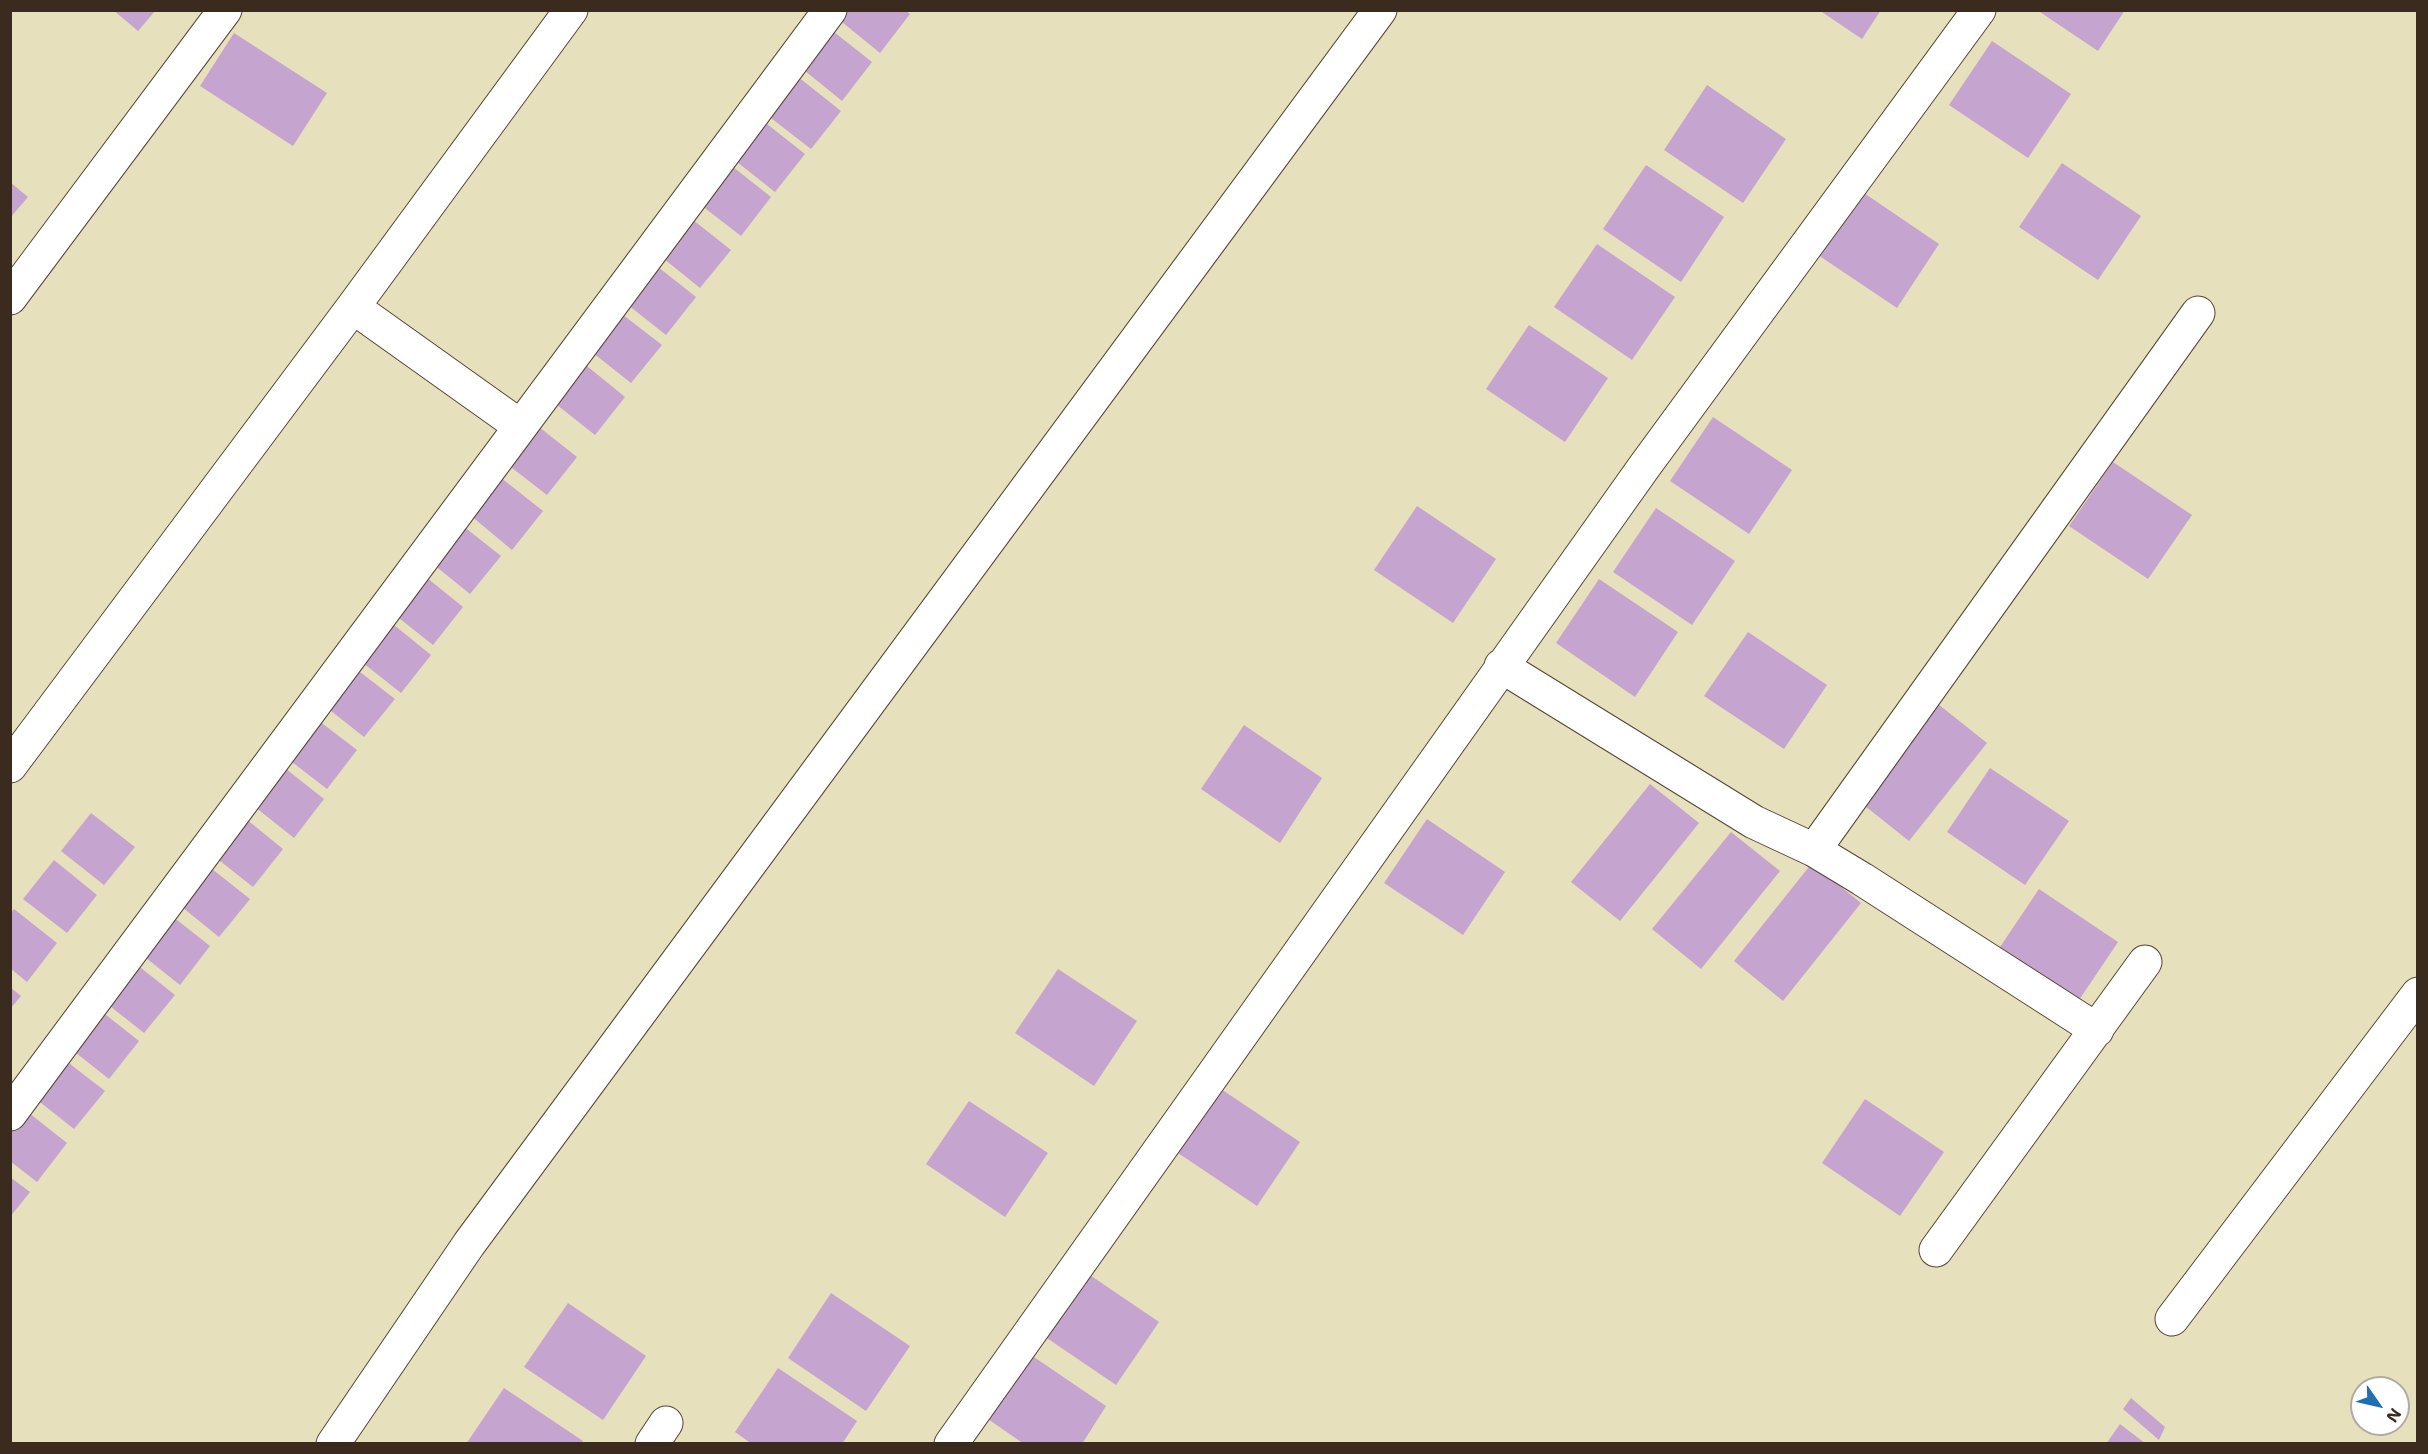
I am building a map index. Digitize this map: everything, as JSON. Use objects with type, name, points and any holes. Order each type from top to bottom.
[{"type":"street","points":[[10,298],[225,10]]},
{"type":"street","points":[[10,766],[353,307],[571,10]]},
{"type":"street","points":[[10,1114],[830,10]]},
{"type":"street","points":[[333,1443],[469,1244],[1380,10]]},
{"type":"street","points":[[951,1443],[1637,477],[1978,10]]},
{"type":"street","points":[[353,307],[520,426]]},
{"type":"street","points":[[1814,850],[2198,313]]},
{"type":"street","points":[[1502,666],[1754,822],[1814,850],[1862,879],[2097,1030]]},
{"type":"street","points":[[1936,1250],[2145,962]]},
{"type":"street","points":[[2172,1319],[2418,994]]},
{"type":"building","points":[[113,10],[156,10],[138,31]]},
{"type":"building","points":[[843,10],[905,10],[910,14],[880,53],[837,18]]},
{"type":"building","points":[[1819,10],[1881,10],[1862,39]]},
{"type":"building","points":[[2037,10],[2125,10],[2098,51]]},
{"type":"building","points":[[829,28],[872,62],[842,101],[799,66]]},
{"type":"building","points":[[234,33],[327,93],[293,146],[200,86]]},
{"type":"building","points":[[1992,41],[2071,94],[2028,158],[1949,105]]},
{"type":"building","points":[[797,76],[841,111],[811,149],[767,115]]},
{"type":"building","points":[[1707,85],[1786,139],[1743,203],[1664,150]]},
{"type":"building","points":[[762,120],[805,154],[775,192],[732,158]]},
{"type":"building","points":[[728,163],[771,197],[741,236],[697,202]]},
{"type":"building","points":[[2062,163],[2141,216],[2098,280],[2019,227]]},
{"type":"building","points":[[1646,165],[1724,217],[1681,282],[1603,229]]},
{"type":"building","points":[[10,182],[28,197],[10,218]]},
{"type":"building","points":[[1861,191],[1939,244],[1897,308],[1818,255]]},
{"type":"building","points":[[688,216],[731,250],[700,288],[658,254]]},
{"type":"building","points":[[1597,244],[1675,297],[1632,360],[1554,307]]},
{"type":"building","points":[[653,263],[696,297],[666,335],[623,301]]},
{"type":"building","points":[[618,311],[662,345],[631,383],[588,349]]},
{"type":"building","points":[[1529,325],[1608,378],[1565,442],[1486,389]]},
{"type":"building","points":[[582,362],[625,397],[595,435],[552,401]]},
{"type":"building","points":[[1713,417],[1792,470],[1749,534],[1670,481]]},
{"type":"building","points":[[534,423],[577,457],[547,495],[503,461]]},
{"type":"building","points":[[2113,462],[2192,515],[2148,579],[2069,526]]},
{"type":"building","points":[[500,477],[543,511],[512,550],[470,515]]},
{"type":"building","points":[[1417,506],[1496,559],[1453,623],[1374,570]]},
{"type":"building","points":[[1656,508],[1735,561],[1692,625],[1613,572]]},
{"type":"building","points":[[458,522],[501,556],[470,594],[428,560]]},
{"type":"building","points":[[421,573],[463,607],[433,645],[390,611]]},
{"type":"building","points":[[1599,579],[1678,632],[1635,697],[1556,643]]},
{"type":"building","points":[[388,620],[431,655],[401,693],[358,659]]},
{"type":"building","points":[[1748,632],[1827,685],[1784,749],[1704,696]]},
{"type":"building","points":[[351,665],[395,699],[364,737],[321,703]]},
{"type":"building","points":[[1938,704],[1987,743],[1909,841],[1860,802]]},
{"type":"building","points":[[314,717],[357,750],[327,789],[283,755]]},
{"type":"building","points":[[1244,725],[1322,778],[1280,843],[1201,789]]},
{"type":"building","points":[[281,765],[324,799],[294,838],[250,803]]},
{"type":"building","points":[[1990,768],[2069,821],[2025,885],[1947,832]]},
{"type":"building","points":[[1650,784],[1699,823],[1620,921],[1571,882]]},
{"type":"building","points":[[91,813],[135,847],[104,885],[61,851]]},
{"type":"building","points":[[240,814],[283,849],[253,887],[210,853]]},
{"type":"building","points":[[1427,819],[1505,872],[1463,935],[1384,883]]},
{"type":"building","points":[[1731,832],[1780,871],[1701,969],[1652,929]]},
{"type":"building","points":[[54,860],[97,895],[67,933],[23,899]]},
{"type":"building","points":[[1812,863],[1861,903],[1783,1001],[1734,961]]},
{"type":"building","points":[[207,865],[250,899],[219,937],[177,903]]},
{"type":"building","points":[[2039,889],[2118,942],[2075,1006],[1996,953]]},
{"type":"building","points":[[14,909],[57,943],[27,982],[10,968],[10,914]]},
{"type":"building","points":[[167,912],[210,946],[180,985],[136,950]]},
{"type":"building","points":[[131,960],[175,995],[144,1033],[101,999]]},
{"type":"building","points":[[1058,969],[1137,1021],[1094,1086],[1015,1033]]},
{"type":"building","points":[[10,987],[21,996],[10,1009]]},
{"type":"building","points":[[96,1007],[139,1041],[109,1079],[66,1045]]},
{"type":"building","points":[[61,1057],[105,1091],[74,1129],[31,1095]]},
{"type":"building","points":[[1221,1089],[1300,1142],[1257,1206],[1178,1153]]},
{"type":"building","points":[[1865,1099],[1944,1152],[1900,1216],[1822,1163]]},
{"type":"building","points":[[969,1101],[1048,1153],[1005,1217],[926,1164]]},
{"type":"building","points":[[24,1109],[67,1143],[37,1182],[10,1161],[10,1126]]},
{"type":"building","points":[[10,1177],[30,1192],[10,1217]]},
{"type":"building","points":[[1081,1269],[1159,1322],[1116,1385],[1038,1332]]},
{"type":"building","points":[[831,1293],[910,1346],[866,1411],[788,1358]]},
{"type":"building","points":[[568,1303],[646,1356],[603,1420],[524,1367]]},
{"type":"building","points":[[1028,1353],[1106,1406],[1082,1444],[1024,1444],[985,1417]]},
{"type":"building","points":[[778,1368],[857,1421],[842,1444],[752,1444],[735,1432]]},
{"type":"building","points":[[504,1388],[583,1441],[580,1444],[466,1444]]},
{"type":"building","points":[[2131,1398],[2165,1427],[2159,1440],[2123,1409]]},
{"type":"building","points":[[2120,1424],[2146,1444],[2106,1444]]}]
